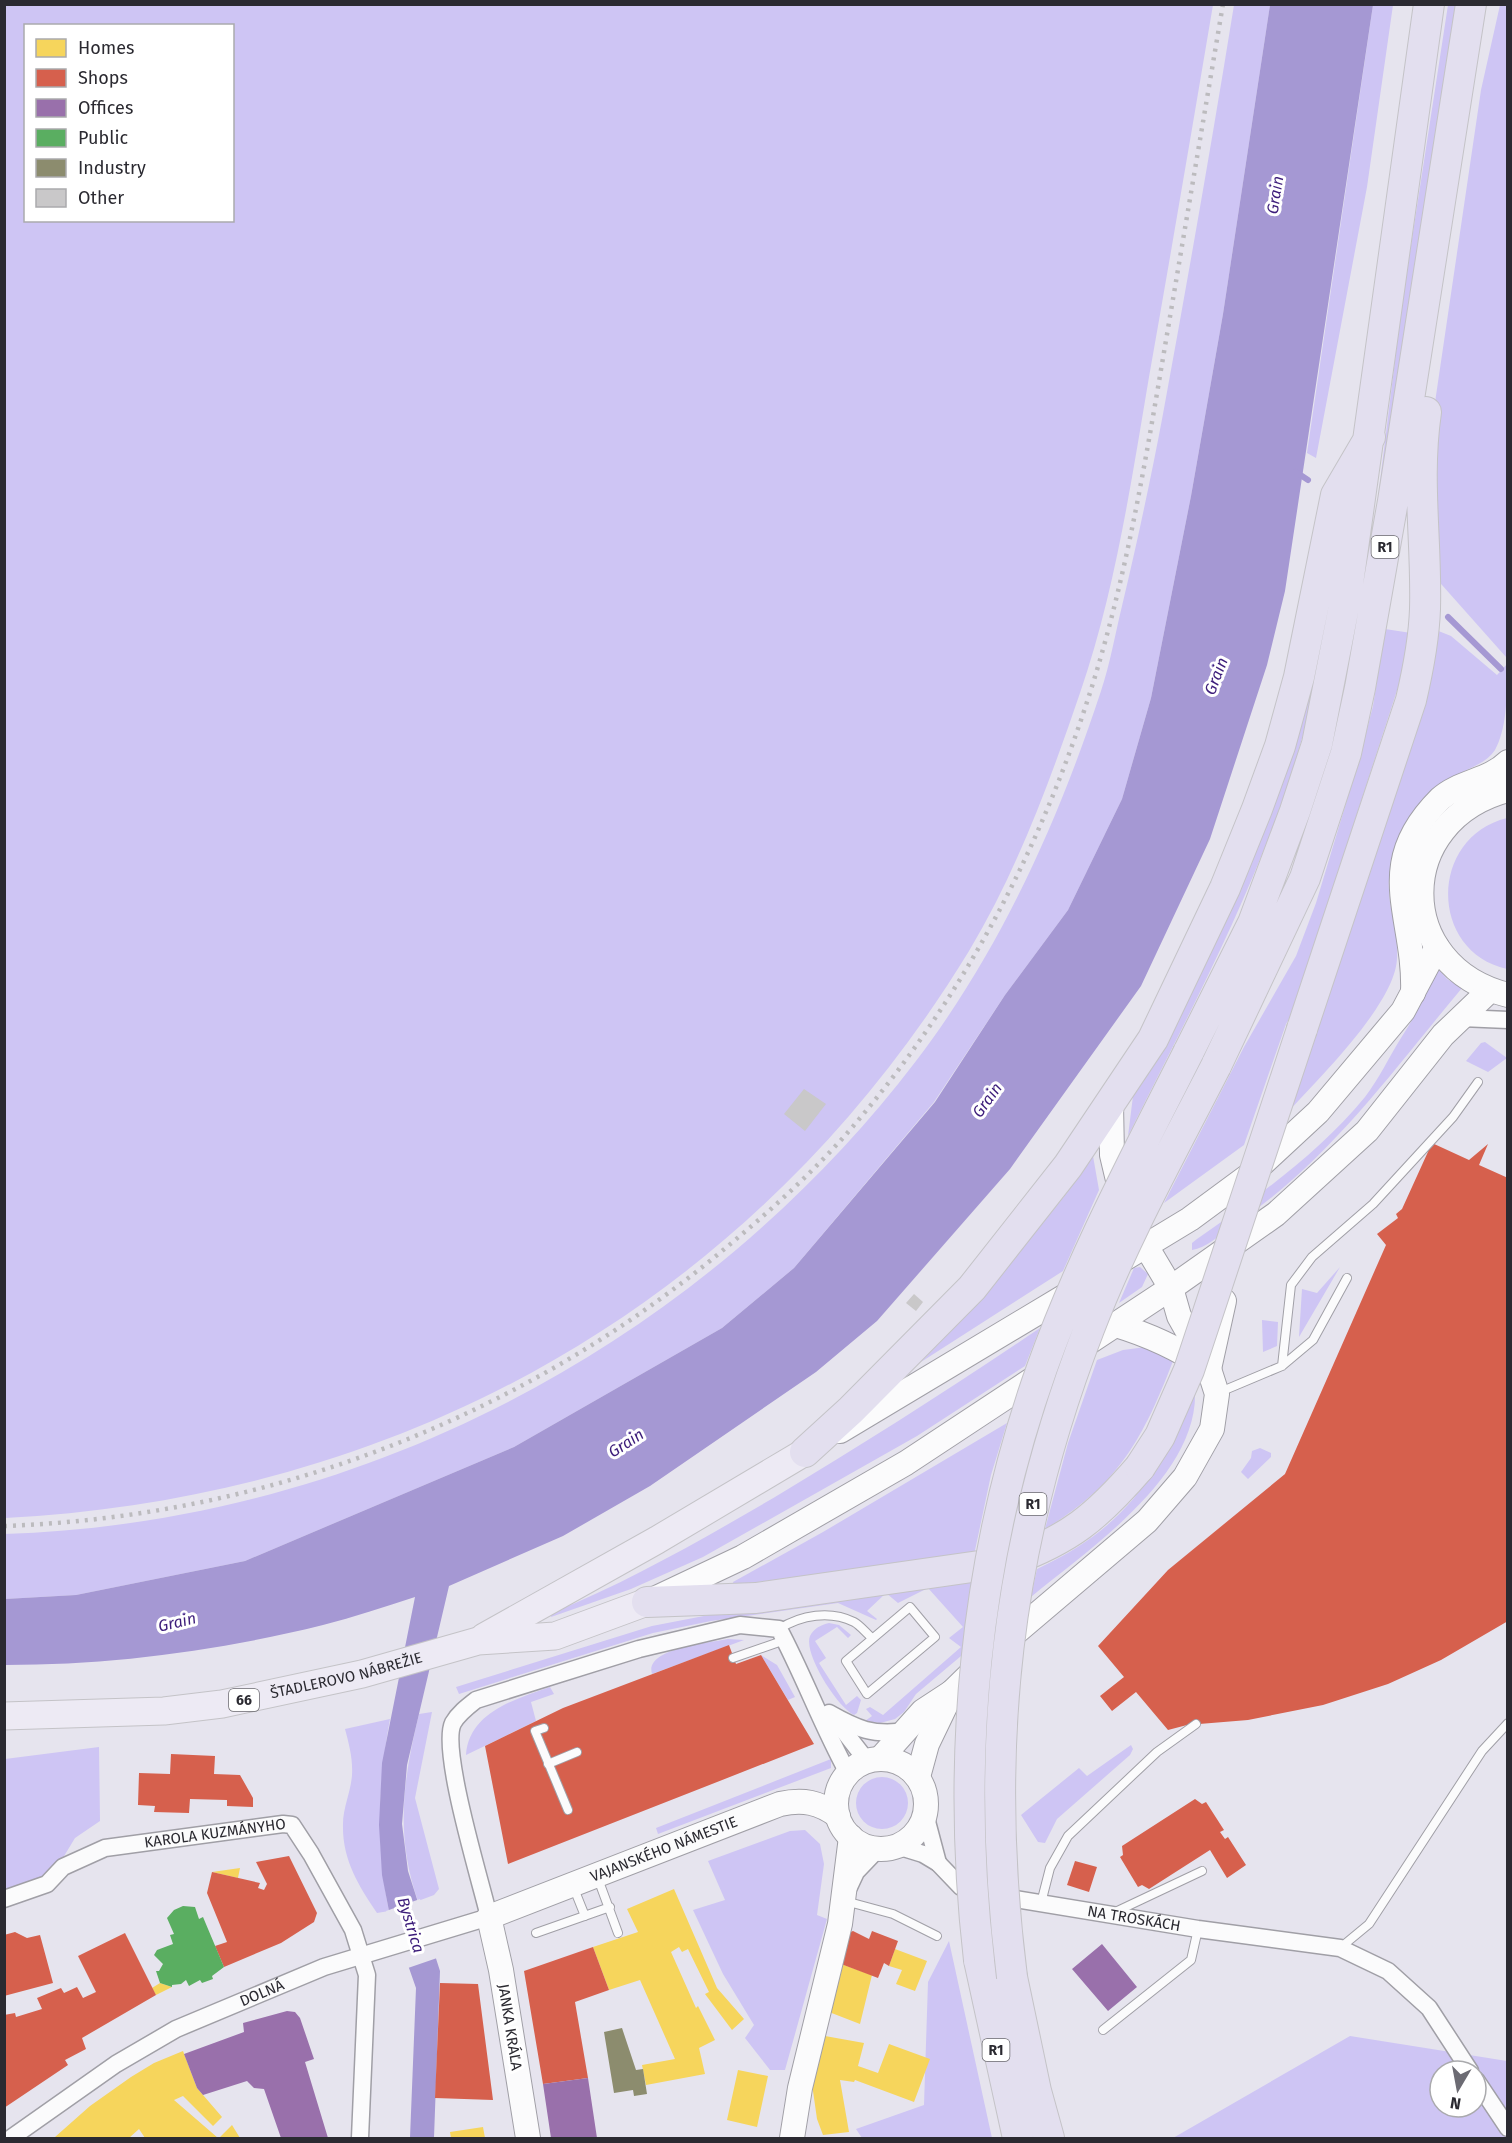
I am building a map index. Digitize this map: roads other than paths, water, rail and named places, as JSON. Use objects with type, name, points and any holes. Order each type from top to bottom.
[{"type":"highway","name":"R1","points":[[1018,2139],[979,1960],[968,1806],[972,1696],[978,1640],[998,1520],[1025,1420],[1062,1315],[1107,1214],[1253,923],[1285,840],[1317,744],[1347,591],[1430,4]]},
{"type":"highway","name":"R1","points":[[1049,2139],[1012,1977],[1000,1863],[999,1752],[1008,1644],[1031,1512],[1054,1427],[1090,1327],[1132,1230],[1216,1066],[1305,878],[1346,753],[1394,501],[1471,4]]},
{"type":"highway","points":[[647,1602],[756,1598],[1007,1562],[1042,1550],[1080,1529],[1112,1500],[1140,1467],[1160,1436],[1189,1370],[1411,700],[1421,653],[1425,608],[1419,483],[1424,423],[1488,4]]},
{"type":"highway","points":[[805,1452],[851,1410],[972,1288],[1068,1166],[1153,1039],[1225,888],[1280,746],[1299,677],[1336,495],[1370,437]]},
{"type":"main road","points":[[1413,995],[1414,972],[1400,888],[1400,873],[1408,847],[1420,825],[1448,793],[1490,774],[1508,762]]},
{"type":"main road","points":[[1498,993],[1462,976],[1437,947],[1422,906],[1422,874],[1428,854],[1444,827],[1459,812],[1486,795],[1508,789]]},
{"type":"main road","points":[[805,1452],[1037,1314],[1190,1219],[1251,1174],[1318,1112],[1403,1011],[1437,947]]},
{"type":"main road","points":[[647,1602],[743,1557],[906,1463],[1116,1325],[1238,1241],[1284,1206],[1367,1131],[1443,1035],[1461,1018],[1498,993]]},
{"type":"main road","points":[[865,1764],[895,1761],[908,1767],[918,1777],[924,1789],[925,1814],[919,1828],[910,1838],[888,1847],[865,1846],[850,1838],[838,1816],[836,1801],[840,1786],[865,1764],[906,1731],[923,1711],[952,1692],[995,1650],[1147,1521],[1178,1486],[1212,1429],[1217,1394],[1209,1369],[1179,1316],[1171,1288],[1144,1246],[1118,1185],[1112,1155],[1111,1104]]},
{"type":"main road","points":[[1209,1369],[1238,1241]]},
{"type":"main road","points":[[1116,1325],[1149,1335],[1180,1350],[1209,1369]]},
{"type":"main road","name":"66","points":[[478,1641],[657,1540],[805,1452]]},
{"type":"main road","name":"ŠTADLEROVO NÁBREŽIE","points":[[4,1716],[164,1711],[222,1704],[362,1674],[478,1641],[555,1636],[647,1602]]},
{"type":"main road","points":[[918,1777],[927,1744],[952,1692]]},
{"type":"main road","name":"VAJANSKÉHO NÁMESTIE","points":[[489,1917],[780,1804],[795,1801],[811,1802],[823,1806],[838,1816]]},
{"type":"main road","points":[[792,2139],[800,2088],[844,1898],[850,1838]]},
{"type":"main road","name":"JANKA KRÁĽA","points":[[489,1917],[501,1970],[528,2139]]},
{"type":"street","points":[[1461,1018],[1508,1020]]},
{"type":"street","points":[[489,1917],[462,1810],[450,1739],[452,1724],[476,1700],[639,1649],[740,1626],[760,1625],[782,1634],[814,1699],[823,1727],[865,1764]]},
{"type":"street","points":[[814,1699],[829,1713],[865,1764]]},
{"type":"street","points":[[829,1713],[868,1732],[883,1734],[906,1731]]},
{"type":"street","name":"NA TROSKÁCH","points":[[925,1814],[938,1863]]},
{"type":"street","name":"KAROLA KUZMÁNYHO","points":[[4,1899],[47,1884],[63,1867],[105,1848],[277,1825],[292,1826],[307,1847],[353,1930],[362,1956]]},
{"type":"street","points":[[844,1898],[856,1872],[888,1847]]},
{"type":"street","name":"NA TROSKÁCH","points":[[888,1847],[923,1854],[938,1863],[960,1887],[985,1894],[1198,1929],[1340,1948],[1388,1971],[1429,2008],[1462,2059]]},
{"type":"street","name":"VAJANSKÉHO NÁMESTIE","points":[[362,1956],[489,1917]]},
{"type":"street","points":[[360,2139],[367,1975],[362,1956]]},
{"type":"street","name":"DOLNÁ","points":[[11,2139],[116,2064],[176,2030],[324,1967],[362,1956]]},
{"type":"street","points":[[1488,2098],[1508,2128]]},
{"type":"lane","points":[[1282,1366],[1291,1285],[1312,1257],[1373,1204],[1453,1117],[1478,1082]]},
{"type":"lane","points":[[1217,1394],[1282,1366],[1313,1340],[1347,1278]]},
{"type":"lane","points":[[910,1607],[935,1637],[867,1694],[846,1661],[872,1638],[910,1607]]},
{"type":"lane","points":[[734,1658],[782,1634],[793,1620],[830,1614],[855,1622],[872,1638]]},
{"type":"lane","points":[[1340,1948],[1369,1924],[1482,1750],[1508,1723]]},
{"type":"lane","points":[[1041,1903],[1050,1868],[1068,1836],[1157,1752],[1196,1724]]},
{"type":"lane","points":[[544,1728],[535,1731],[568,1810]]},
{"type":"lane","points":[[548,1764],[577,1752]]},
{"type":"lane","points":[[1110,1915],[1202,1871]]},
{"type":"lane","points":[[596,1875],[618,1933]]},
{"type":"lane","points":[[573,1884],[585,1916]]},
{"type":"lane","points":[[844,1898],[893,1914],[937,1936]]},
{"type":"lane","points":[[536,1933],[610,1907]]},
{"type":"lane","points":[[1103,2030],[1191,1960],[1198,1929]]},
{"type":"water","points":[[1270,5],[1373,5],[1285,591],[1267,665],[1210,839],[1141,986],[1010,1169],[877,1321],[816,1372],[650,1486],[563,1536],[449,1586],[407,1765],[402,1824],[408,1871],[440,1971],[434,2138],[410,2138],[416,1988],[389,1911],[382,1875],[379,1825],[382,1763],[415,1597],[323,1625],[205,1649],[125,1659],[5,1665],[5,1599],[76,1595],[245,1561],[514,1447],[722,1328],[794,1268],[935,1102],[1005,995],[1068,910],[1122,799],[1151,698],[1191,496],[1223,314]]},
{"type":"waterway","points":[[1296,472],[1308,480]]},
{"type":"waterway","points":[[1448,617],[1501,669]]},
{"type":"railway","points":[[4,1526],[102,1518],[198,1503],[293,1479],[386,1448],[476,1409],[562,1363],[644,1310],[722,1251],[824,1158],[893,1077],[928,1029],[960,979],[1018,874],[1043,820],[1085,708],[1110,622],[1140,491],[1223,4]]},
{"type":"water label","name":"Grain","points":[[1275,195]]},
{"type":"water label","name":"Grain","points":[[1216,676]]},
{"type":"water label","name":"Grain","points":[[987,1100]]},
{"type":"water label","name":"Grain","points":[[626,1443]]},
{"type":"water label","name":"Grain","points":[[177,1622]]},
{"type":"water label","name":"Bystrica","points":[[411,1925]]}]
